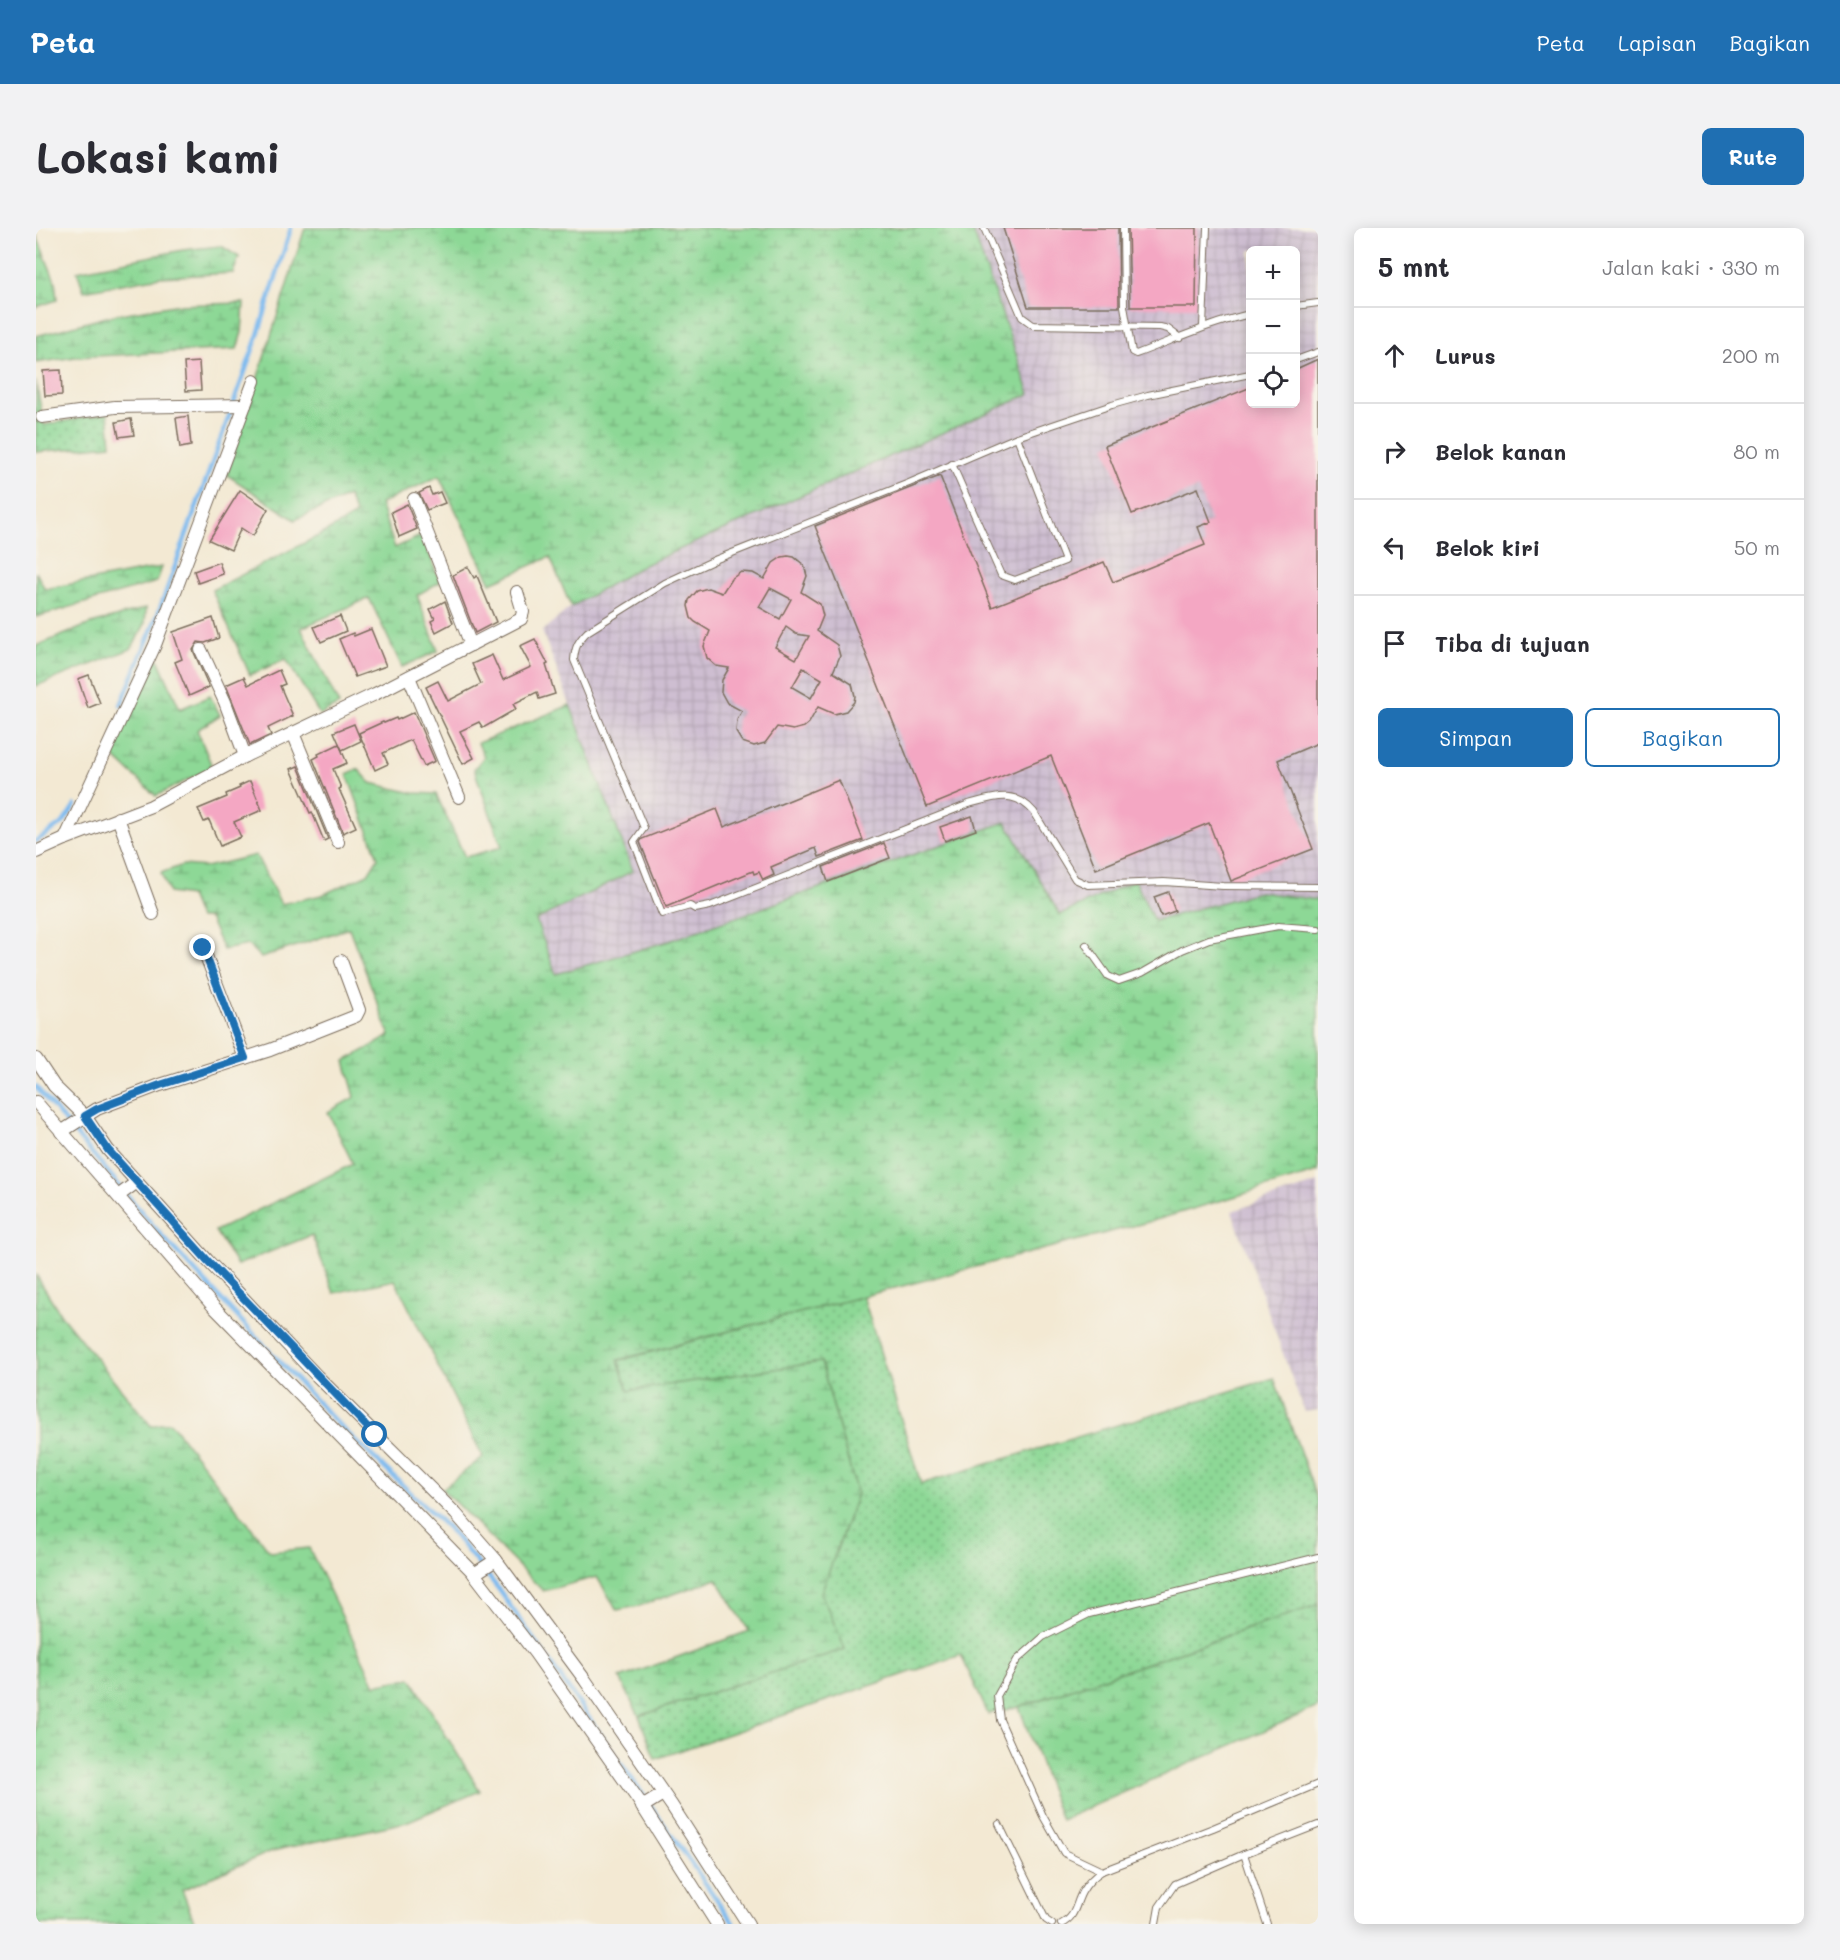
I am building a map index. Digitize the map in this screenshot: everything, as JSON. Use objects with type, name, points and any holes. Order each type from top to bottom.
[{"type":"street","points":[[65,839],[155,645],[254,381]]},
{"type":"street","points":[[42,417],[115,407],[245,405]]},
{"type":"street","points":[[414,499],[471,645]]},
{"type":"street","points":[[36,852],[151,806],[245,756],[409,677],[521,619],[524,612],[517,592]]},
{"type":"street","points":[[201,650],[225,702],[245,756]]},
{"type":"street","points":[[409,677],[459,797]]},
{"type":"street","points":[[293,733],[338,842]]},
{"type":"street","points":[[118,818],[153,914]]},
{"type":"street","points":[[203,948],[245,1058]]},
{"type":"street","points":[[64,1130],[97,1109],[160,1085],[245,1058],[356,1016],[359,1010],[341,961]]},
{"type":"street","points":[[36,1059],[54,1086],[83,1117],[135,1183],[333,1393],[456,1514],[585,1680],[748,1924]]},
{"type":"street","points":[[36,1102],[64,1130],[213,1306],[477,1573],[644,1805],[717,1924]]},
{"type":"street","points":[[119,1195],[135,1183]]},
{"type":"street","points":[[477,1573],[493,1562]]},
{"type":"street","points":[[644,1805],[662,1795]]},
{"type":"lane","points":[[984,228],[1022,317],[1034,325],[1160,327],[1168,329],[1180,338]]},
{"type":"lane","points":[[1123,228],[1124,306],[1131,351],[1136,354],[1203,327],[1246,315]]},
{"type":"lane","points":[[1203,327],[1207,228]]},
{"type":"lane","points":[[1300,305],[1318,303]]},
{"type":"lane","points":[[1300,359],[1318,352]]},
{"type":"lane","points":[[1246,375],[1121,402],[1017,437],[717,559],[665,583],[587,632],[574,648],[574,660],[644,828],[633,842],[662,914],[690,906],[695,909],[710,906],[969,804],[998,796],[1014,797],[1027,803],[1075,879],[1088,885],[1164,882],[1222,886],[1318,887]]},
{"type":"lane","points":[[952,464],[1001,575],[1015,580],[1065,561],[1017,437]]},
{"type":"lane","points":[[1086,945],[1108,976],[1119,981],[1142,973],[1182,950],[1209,939],[1278,926],[1318,929]]},
{"type":"lane","points":[[1102,1871],[1064,1853],[1043,1816],[1000,1720],[997,1696],[1017,1660],[1043,1637],[1089,1614],[1318,1557]]},
{"type":"lane","points":[[1061,1924],[1074,1914],[1080,1894],[1092,1877],[1102,1871],[1318,1784]]},
{"type":"lane","points":[[999,1824],[1046,1920],[1052,1924]]},
{"type":"lane","points":[[1156,1924],[1159,1906],[1175,1884],[1318,1825]]},
{"type":"lane","points":[[1245,1854],[1267,1924]]},
{"type":"shaded area","points":[[972,228],[1318,228],[1318,900],[1259,892],[1154,921],[1135,880],[1060,916],[1006,823],[669,941],[556,974],[536,921],[633,870],[542,631],[571,607],[642,566],[1030,394]]},
{"type":"shaded area","points":[[1318,1183],[1318,1410],[1304,1412],[1232,1211]]},
{"type":"green space","points":[[305,228],[972,228],[1030,394],[642,566],[571,607],[550,557],[491,583],[439,476],[380,504],[395,548],[422,535],[440,582],[417,595],[438,651],[402,667],[369,598],[301,628],[339,705],[320,715],[286,659],[250,675],[212,590],[356,515],[348,496],[295,520],[227,475]]},
{"type":"green space","points":[[36,234],[55,281],[57,300],[36,307]]},
{"type":"green space","points":[[221,246],[239,257],[233,273],[160,277],[84,291],[77,271],[183,250]]},
{"type":"green space","points":[[244,303],[242,332],[237,349],[75,357],[36,363],[36,336],[114,315],[175,305]]},
{"type":"green space","points":[[36,381],[44,425],[108,413],[111,445],[36,452]]},
{"type":"green space","points":[[162,567],[157,582],[36,617],[36,572],[45,589]]},
{"type":"green space","points":[[146,608],[145,624],[131,649],[36,686],[36,646],[88,625]]},
{"type":"green space","points":[[157,657],[180,709],[210,696],[220,715],[197,730],[211,764],[209,769],[156,796],[112,755]]},
{"type":"green space","points":[[570,705],[633,871],[536,920],[556,974],[669,941],[1006,822],[1060,915],[1135,880],[1154,921],[1259,892],[1318,900],[1318,1172],[1152,1221],[618,1360],[628,1391],[821,1362],[857,1494],[821,1593],[845,1649],[639,1716],[620,1678],[749,1631],[717,1579],[639,1606],[617,1610],[597,1577],[543,1591],[442,1489],[483,1457],[395,1280],[334,1293],[312,1235],[237,1265],[215,1231],[353,1164],[328,1112],[355,1097],[345,1061],[390,1036],[349,928],[261,958],[248,945],[223,950],[209,918],[199,918],[190,896],[169,893],[161,873],[183,865],[206,867],[256,855],[281,904],[322,895],[368,874],[378,858],[347,774],[358,769],[371,783],[413,793],[436,794],[465,857],[502,847],[474,769],[484,757],[478,743]]},
{"type":"green space","points":[[36,1275],[61,1315],[151,1426],[170,1422],[270,1552],[309,1548],[375,1685],[411,1678],[480,1791],[406,1822],[272,1851],[182,1890],[195,1924],[36,1924]]},
{"type":"green space","points":[[863,1296],[921,1484],[1274,1378],[1318,1502],[1318,1605],[1019,1707],[988,1714],[961,1655],[655,1759],[639,1716],[845,1649],[821,1593],[857,1494],[821,1362],[628,1391],[617,1361]]},
{"type":"green space","points":[[1318,1605],[1318,1707],[1061,1820],[1019,1707]]},
{"type":"building","points":[[1003,228],[1118,228],[1119,307],[1028,307]]},
{"type":"building","points":[[1128,228],[1197,228],[1196,307],[1130,307]]},
{"type":"building","points":[[1318,359],[1318,743],[1278,760],[1313,849],[1231,881],[1209,823],[1096,869],[1051,756],[927,807],[815,526],[940,476],[992,607],[1104,562],[1113,582],[1205,545],[1198,527],[1211,522],[1198,488],[1132,514],[1105,446],[1246,389],[1246,408],[1300,408],[1300,367]]},
{"type":"building","points":[[199,362],[201,390],[186,391],[184,363]]},
{"type":"building","points":[[61,370],[62,395],[45,396],[43,371]]},
{"type":"building","points":[[188,416],[191,446],[180,448],[176,418]]},
{"type":"building","points":[[131,419],[134,435],[119,437],[116,422]]},
{"type":"building","points":[[429,488],[432,495],[440,492],[445,503],[427,510],[419,493]]},
{"type":"building","points":[[240,490],[268,509],[253,536],[241,528],[231,550],[209,540]]},
{"type":"building","points":[[407,504],[417,529],[399,537],[391,512]]},
{"type":"building","points":[[782,557],[794,557],[804,565],[807,576],[801,592],[820,604],[823,616],[817,631],[837,645],[840,656],[833,672],[852,684],[855,696],[854,702],[846,711],[834,714],[818,707],[809,723],[804,727],[793,730],[777,727],[765,743],[754,746],[742,742],[736,732],[737,720],[742,711],[727,703],[721,692],[722,680],[729,668],[716,666],[707,658],[704,646],[710,631],[691,618],[688,606],[689,600],[697,591],[708,588],[722,593],[731,579],[741,572],[753,573],[764,579],[773,563]],"holes":[[[770,588],[791,599],[780,619],[759,607]],[[786,627],[796,634],[809,636],[796,659],[775,647]],[[803,668],[822,679],[811,698],[792,687]]]},
{"type":"building","points":[[219,562],[223,574],[198,583],[194,571]]},
{"type":"building","points":[[468,567],[474,578],[477,576],[496,622],[475,633],[453,575]]},
{"type":"building","points":[[445,601],[453,623],[436,632],[431,621],[435,619],[430,609]]},
{"type":"building","points":[[340,616],[346,631],[321,642],[314,627]]},
{"type":"building","points":[[213,618],[219,638],[205,643],[198,642],[193,650],[209,687],[189,696],[175,662],[182,659],[173,632]]},
{"type":"building","points":[[371,629],[386,666],[355,677],[339,639]]},
{"type":"building","points":[[535,639],[548,664],[546,665],[555,694],[539,699],[537,692],[513,704],[516,709],[483,728],[479,722],[460,731],[474,758],[463,764],[426,687],[438,681],[448,701],[481,684],[472,664],[492,655],[503,680],[531,667],[520,646]]},
{"type":"building","points":[[279,670],[285,684],[280,686],[293,716],[268,728],[271,735],[250,745],[226,685],[244,677],[248,685]]},
{"type":"building","points":[[89,675],[100,703],[88,708],[78,679]]},
{"type":"building","points":[[414,712],[435,761],[424,766],[411,740],[383,753],[388,764],[375,770],[359,733]]},
{"type":"building","points":[[354,724],[361,741],[342,750],[334,732]]},
{"type":"building","points":[[339,744],[347,763],[333,769],[356,827],[343,833],[313,759],[319,756],[318,754]]},
{"type":"building","points":[[298,766],[328,839],[324,841],[291,769]]},
{"type":"building","points":[[839,780],[863,840],[819,857],[816,848],[771,867],[774,875],[763,880],[759,872],[754,874],[753,871],[666,907],[640,842],[642,839],[717,809],[724,827]]},
{"type":"building","points":[[250,781],[262,810],[234,822],[241,837],[220,846],[209,820],[204,822],[198,809],[227,797],[226,794]]},
{"type":"building","points":[[972,816],[976,830],[945,841],[940,827]]},
{"type":"building","points":[[884,843],[890,858],[828,882],[823,867]]},
{"type":"building","points":[[1168,892],[1175,911],[1161,916],[1154,897]]},
{"type":"waterway","points":[[121,705],[158,614],[258,335],[291,228]]},
{"type":"waterway","points":[[36,841],[63,823],[75,805]]},
{"type":"waterway","points":[[36,1087],[162,1236],[336,1422],[452,1532],[497,1587],[734,1924]]},
{"type":"route","points":[[203,948],[245,1058],[160,1085],[97,1109],[85,1116],[108,1150],[208,1261],[375,1435]]}]
